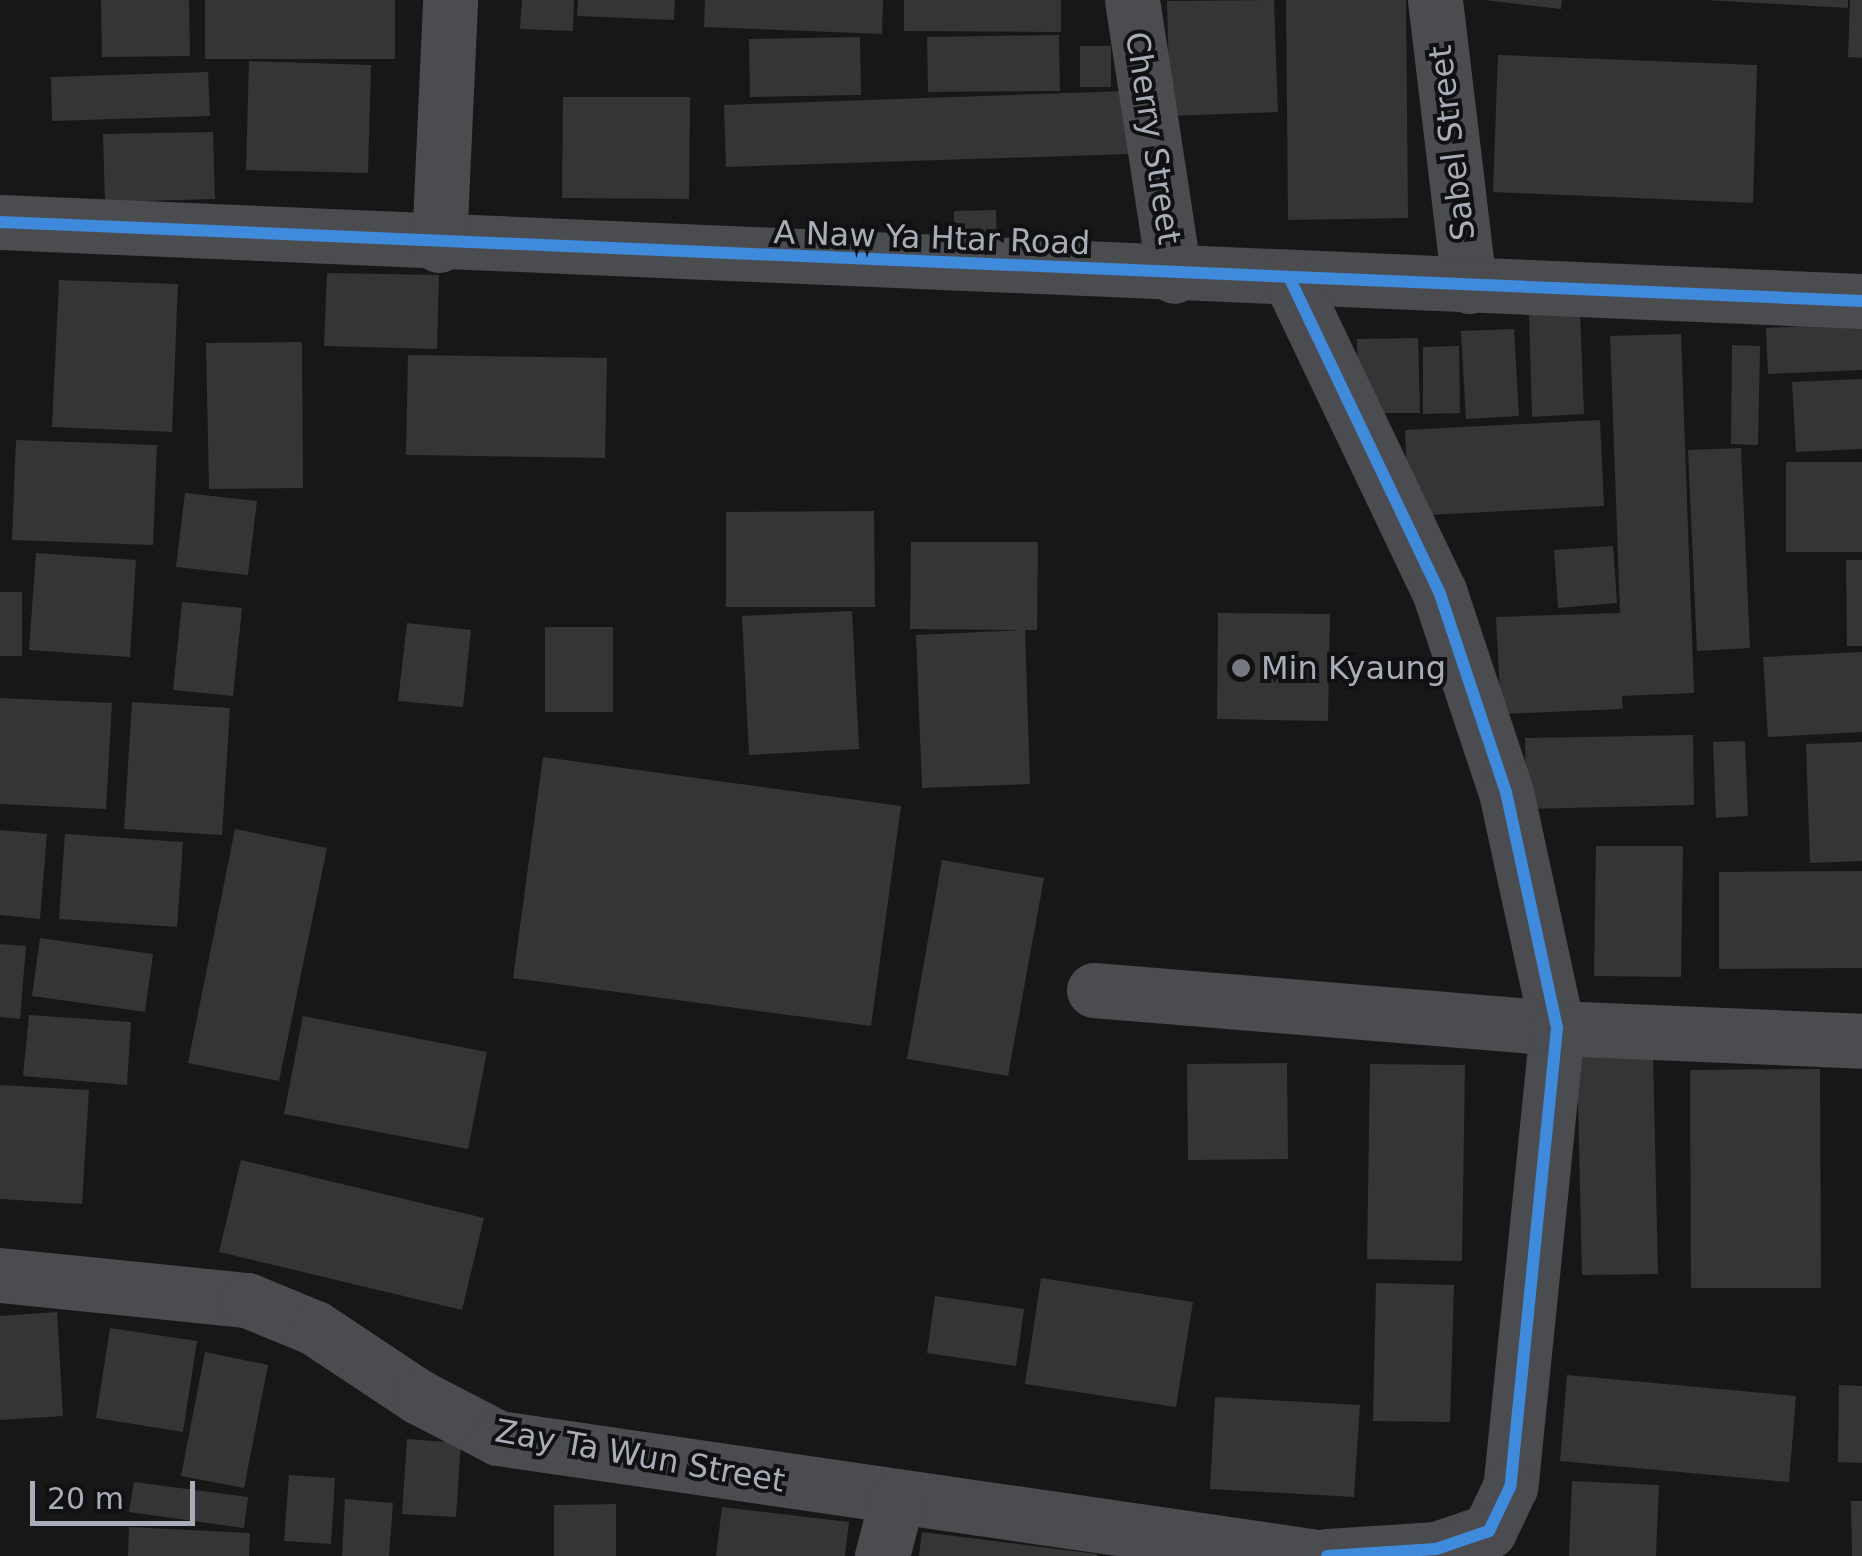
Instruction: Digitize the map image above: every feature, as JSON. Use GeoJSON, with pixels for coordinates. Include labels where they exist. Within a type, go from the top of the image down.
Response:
{"type":"FeatureCollection","features":[{"type":"Feature","properties":{"kind":"street"},"geometry":{"type":"LineString","coordinates":[[439,245],[450,0]]}},
{"type":"Feature","properties":{"kind":"street","name":"Cherry Street"},"geometry":{"type":"LineString","coordinates":[[1132,0],[1174,276]]}},
{"type":"Feature","properties":{"kind":"street","name":"Sabel Street"},"geometry":{"type":"LineString","coordinates":[[1434,0],[1468,286]]}},
{"type":"Feature","properties":{"kind":"street","name":"A Naw Ya Htar Road"},"geometry":{"type":"LineString","coordinates":[[0,222],[439,245],[1862,301]]}},
{"type":"Feature","properties":{"kind":"street"},"geometry":{"type":"LineString","coordinates":[[1288,277],[1439,591],[1506,792],[1557,1028],[1510,1487],[1489,1531],[1436,1548],[1327,1556]]}},
{"type":"Feature","properties":{"kind":"street"},"geometry":{"type":"LineString","coordinates":[[1094,990],[1557,1028],[1862,1041]]}},
{"type":"Feature","properties":{"kind":"street","name":"Zay Ta Wun Street"},"geometry":{"type":"LineString","coordinates":[[0,1275],[247,1300],[316,1328],[419,1397],[498,1438],[1311,1556]]}},
{"type":"Feature","properties":{"kind":"street"},"geometry":{"type":"LineString","coordinates":[[882,1556],[897,1498]]}},
{"type":"Feature","properties":{"kind":"building"},"geometry":{"type":"Polygon","coordinates":[[[101,0],[189,0],[190,56],[102,57],[101,0]]]}},
{"type":"Feature","properties":{"kind":"building"},"geometry":{"type":"Polygon","coordinates":[[[205,0],[395,0],[395,59],[205,59],[205,0]]]}},
{"type":"Feature","properties":{"kind":"building"},"geometry":{"type":"Polygon","coordinates":[[[522,0],[574,0],[573,31],[520,29],[522,0]]]}},
{"type":"Feature","properties":{"kind":"building"},"geometry":{"type":"Polygon","coordinates":[[[578,0],[675,0],[674,20],[577,16],[578,0]]]}},
{"type":"Feature","properties":{"kind":"building"},"geometry":{"type":"Polygon","coordinates":[[[705,0],[883,0],[882,34],[704,27],[705,0]]]}},
{"type":"Feature","properties":{"kind":"building"},"geometry":{"type":"Polygon","coordinates":[[[904,0],[1061,0],[1061,32],[904,31],[904,0]]]}},
{"type":"Feature","properties":{"kind":"building"},"geometry":{"type":"Polygon","coordinates":[[[1274,0],[1278,112],[1170,116],[1167,1],[1274,0]]]}},
{"type":"Feature","properties":{"kind":"building"},"geometry":{"type":"Polygon","coordinates":[[[1286,0],[1406,0],[1408,218],[1288,220],[1286,0]]]}},
{"type":"Feature","properties":{"kind":"building"},"geometry":{"type":"Polygon","coordinates":[[[1484,0],[1562,0],[1561,9],[1484,0]]]}},
{"type":"Feature","properties":{"kind":"building"},"geometry":{"type":"Polygon","coordinates":[[[1706,0],[1848,0],[1848,8],[1706,0]]]}},
{"type":"Feature","properties":{"kind":"building"},"geometry":{"type":"Polygon","coordinates":[[[1850,0],[1862,0],[1862,58],[1848,57],[1850,0]]]}},
{"type":"Feature","properties":{"kind":"building"},"geometry":{"type":"Polygon","coordinates":[[[1059,35],[1060,91],[928,92],[927,37],[1059,35]]]}},
{"type":"Feature","properties":{"kind":"building"},"geometry":{"type":"Polygon","coordinates":[[[860,37],[861,95],[750,97],[749,39],[860,37]]]}},
{"type":"Feature","properties":{"kind":"building"},"geometry":{"type":"Polygon","coordinates":[[[1080,46],[1111,46],[1111,87],[1080,87],[1080,46]]]}},
{"type":"Feature","properties":{"kind":"building"},"geometry":{"type":"Polygon","coordinates":[[[1498,55],[1757,65],[1753,203],[1493,192],[1498,55]]]}},
{"type":"Feature","properties":{"kind":"building"},"geometry":{"type":"Polygon","coordinates":[[[249,61],[371,65],[368,173],[246,170],[249,61]]]}},
{"type":"Feature","properties":{"kind":"building"},"geometry":{"type":"Polygon","coordinates":[[[208,72],[210,116],[52,121],[51,77],[208,72]]]}},
{"type":"Feature","properties":{"kind":"building"},"geometry":{"type":"Polygon","coordinates":[[[1127,91],[1129,154],[726,167],[724,105],[1127,91]]]}},
{"type":"Feature","properties":{"kind":"building"},"geometry":{"type":"Polygon","coordinates":[[[563,97],[690,97],[689,199],[562,198],[563,97]]]}},
{"type":"Feature","properties":{"kind":"building"},"geometry":{"type":"Polygon","coordinates":[[[213,132],[215,199],[105,202],[103,134],[213,132]]]}},
{"type":"Feature","properties":{"kind":"building"},"geometry":{"type":"Polygon","coordinates":[[[996,210],[997,242],[954,243],[954,211],[996,210]]]}},
{"type":"Feature","properties":{"kind":"building"},"geometry":{"type":"Polygon","coordinates":[[[327,273],[439,275],[437,349],[324,346],[327,273]]]}},
{"type":"Feature","properties":{"kind":"building"},"geometry":{"type":"Polygon","coordinates":[[[59,280],[178,284],[172,432],[52,427],[59,280]]]}},
{"type":"Feature","properties":{"kind":"building"},"geometry":{"type":"Polygon","coordinates":[[[1580,311],[1584,414],[1532,417],[1529,313],[1580,311]]]}},
{"type":"Feature","properties":{"kind":"building"},"geometry":{"type":"Polygon","coordinates":[[[1862,323],[1862,370],[1768,374],[1766,328],[1862,323]]]}},
{"type":"Feature","properties":{"kind":"building"},"geometry":{"type":"Polygon","coordinates":[[[1514,329],[1519,416],[1466,419],[1461,331],[1514,329]]]}},
{"type":"Feature","properties":{"kind":"building"},"geometry":{"type":"Polygon","coordinates":[[[1681,334],[1694,693],[1622,696],[1623,709],[1501,714],[1496,617],[1620,613],[1610,336],[1681,334]]]}},
{"type":"Feature","properties":{"kind":"building"},"geometry":{"type":"Polygon","coordinates":[[[1418,338],[1420,413],[1358,413],[1357,339],[1418,338]]]}},
{"type":"Feature","properties":{"kind":"building"},"geometry":{"type":"Polygon","coordinates":[[[302,342],[303,488],[209,489],[206,343],[302,342]]]}},
{"type":"Feature","properties":{"kind":"building"},"geometry":{"type":"Polygon","coordinates":[[[1732,345],[1760,346],[1758,445],[1731,444],[1732,345]]]}},
{"type":"Feature","properties":{"kind":"building"},"geometry":{"type":"Polygon","coordinates":[[[1459,346],[1460,413],[1423,414],[1423,347],[1459,346]]]}},
{"type":"Feature","properties":{"kind":"building"},"geometry":{"type":"Polygon","coordinates":[[[408,355],[607,358],[605,458],[406,455],[408,355]]]}},
{"type":"Feature","properties":{"kind":"building"},"geometry":{"type":"Polygon","coordinates":[[[1862,379],[1862,449],[1796,452],[1792,382],[1862,379]]]}},
{"type":"Feature","properties":{"kind":"building"},"geometry":{"type":"Polygon","coordinates":[[[1600,420],[1604,506],[1409,516],[1405,430],[1600,420]]]}},
{"type":"Feature","properties":{"kind":"building"},"geometry":{"type":"Polygon","coordinates":[[[16,440],[157,445],[153,545],[12,540],[16,440]]]}},
{"type":"Feature","properties":{"kind":"building"},"geometry":{"type":"Polygon","coordinates":[[[1741,448],[1750,648],[1697,651],[1688,450],[1741,448]]]}},
{"type":"Feature","properties":{"kind":"building"},"geometry":{"type":"Polygon","coordinates":[[[1786,462],[1862,462],[1862,552],[1786,552],[1786,462]]]}},
{"type":"Feature","properties":{"kind":"building"},"geometry":{"type":"Polygon","coordinates":[[[185,493],[257,501],[248,575],[176,567],[185,493]]]}},
{"type":"Feature","properties":{"kind":"building"},"geometry":{"type":"Polygon","coordinates":[[[874,511],[875,607],[726,607],[726,512],[874,511]]]}},
{"type":"Feature","properties":{"kind":"building"},"geometry":{"type":"Polygon","coordinates":[[[911,542],[1038,542],[1037,630],[1025,630],[1030,784],[922,788],[916,635],[1021,630],[910,629],[911,542]]]}},
{"type":"Feature","properties":{"kind":"building"},"geometry":{"type":"Polygon","coordinates":[[[1613,546],[1617,603],[1558,608],[1554,550],[1613,546]]]}},
{"type":"Feature","properties":{"kind":"building"},"geometry":{"type":"Polygon","coordinates":[[[36,553],[136,560],[130,657],[29,650],[36,553]]]}},
{"type":"Feature","properties":{"kind":"building"},"geometry":{"type":"Polygon","coordinates":[[[1846,560],[1862,560],[1862,646],[1847,646],[1846,560]]]}},
{"type":"Feature","properties":{"kind":"building"},"geometry":{"type":"Polygon","coordinates":[[[0,592],[22,592],[22,656],[0,656],[0,592]]]}},
{"type":"Feature","properties":{"kind":"building"},"geometry":{"type":"Polygon","coordinates":[[[182,602],[242,608],[233,696],[173,690],[182,602]]]}},
{"type":"Feature","properties":{"kind":"building"},"geometry":{"type":"Polygon","coordinates":[[[852,611],[859,749],[749,755],[742,616],[852,611]]]}},
{"type":"Feature","properties":{"kind":"building"},"geometry":{"type":"Polygon","coordinates":[[[1218,613],[1330,614],[1328,721],[1217,719],[1218,613]]]}},
{"type":"Feature","properties":{"kind":"building"},"geometry":{"type":"Polygon","coordinates":[[[407,623],[471,630],[463,707],[398,701],[407,623]]]}},
{"type":"Feature","properties":{"kind":"building"},"geometry":{"type":"Polygon","coordinates":[[[545,627],[613,627],[613,712],[545,712],[545,627]]]}},
{"type":"Feature","properties":{"kind":"building"},"geometry":{"type":"Polygon","coordinates":[[[1862,652],[1862,732],[1768,737],[1763,657],[1862,652]]]}},
{"type":"Feature","properties":{"kind":"building"},"geometry":{"type":"Polygon","coordinates":[[[0,698],[112,703],[106,809],[0,804],[0,698]]]}},
{"type":"Feature","properties":{"kind":"building"},"geometry":{"type":"Polygon","coordinates":[[[132,702],[230,708],[222,835],[124,829],[132,702]]]}},
{"type":"Feature","properties":{"kind":"building"},"geometry":{"type":"Polygon","coordinates":[[[1693,735],[1694,805],[1526,809],[1525,738],[1693,735]]]}},
{"type":"Feature","properties":{"kind":"building"},"geometry":{"type":"Polygon","coordinates":[[[1745,741],[1748,816],[1716,818],[1713,742],[1745,741]]]}},
{"type":"Feature","properties":{"kind":"building"},"geometry":{"type":"Polygon","coordinates":[[[1862,742],[1862,861],[1810,863],[1806,744],[1862,742]]]}},
{"type":"Feature","properties":{"kind":"building"},"geometry":{"type":"Polygon","coordinates":[[[543,757],[901,806],[871,1026],[513,978],[543,757]]]}},
{"type":"Feature","properties":{"kind":"building"},"geometry":{"type":"Polygon","coordinates":[[[235,829],[327,848],[279,1081],[188,1063],[235,829]]]}},
{"type":"Feature","properties":{"kind":"building"},"geometry":{"type":"Polygon","coordinates":[[[0,830],[47,834],[40,919],[0,915],[0,830]]]}},
{"type":"Feature","properties":{"kind":"building"},"geometry":{"type":"Polygon","coordinates":[[[65,834],[183,842],[177,927],[59,919],[65,834]]]}},
{"type":"Feature","properties":{"kind":"building"},"geometry":{"type":"Polygon","coordinates":[[[1596,846],[1683,846],[1681,977],[1594,976],[1596,846]]]}},
{"type":"Feature","properties":{"kind":"building"},"geometry":{"type":"Polygon","coordinates":[[[942,860],[1044,878],[1008,1076],[907,1059],[942,860]]]}},
{"type":"Feature","properties":{"kind":"building"},"geometry":{"type":"Polygon","coordinates":[[[1862,871],[1862,968],[1719,969],[1719,872],[1862,871]]]}},
{"type":"Feature","properties":{"kind":"building"},"geometry":{"type":"Polygon","coordinates":[[[40,938],[153,954],[145,1012],[32,996],[40,938]]]}},
{"type":"Feature","properties":{"kind":"building"},"geometry":{"type":"Polygon","coordinates":[[[0,944],[26,946],[20,1019],[0,1017],[0,944]]]}},
{"type":"Feature","properties":{"kind":"building"},"geometry":{"type":"Polygon","coordinates":[[[29,1015],[131,1022],[127,1085],[23,1076],[29,1015]]]}},
{"type":"Feature","properties":{"kind":"building"},"geometry":{"type":"Polygon","coordinates":[[[303,1016],[487,1052],[468,1149],[284,1114],[303,1016]]]}},
{"type":"Feature","properties":{"kind":"building"},"geometry":{"type":"Polygon","coordinates":[[[1653,1053],[1658,1274],[1582,1275],[1577,1056],[1653,1053]]]}},
{"type":"Feature","properties":{"kind":"building"},"geometry":{"type":"Polygon","coordinates":[[[1287,1063],[1288,1159],[1188,1160],[1187,1064],[1287,1063]]]}},
{"type":"Feature","properties":{"kind":"building"},"geometry":{"type":"Polygon","coordinates":[[[1370,1064],[1465,1065],[1462,1261],[1367,1259],[1370,1064]]]}},
{"type":"Feature","properties":{"kind":"building"},"geometry":{"type":"Polygon","coordinates":[[[1820,1069],[1821,1288],[1691,1288],[1690,1070],[1820,1069]]]}},
{"type":"Feature","properties":{"kind":"building"},"geometry":{"type":"Polygon","coordinates":[[[0,1085],[89,1090],[82,1204],[0,1199],[0,1085]]]}},
{"type":"Feature","properties":{"kind":"building"},"geometry":{"type":"Polygon","coordinates":[[[241,1160],[484,1218],[462,1310],[219,1252],[241,1160]]]}},
{"type":"Feature","properties":{"kind":"building"},"geometry":{"type":"Polygon","coordinates":[[[1041,1278],[1193,1302],[1176,1407],[1025,1384],[1041,1278]]]}},
{"type":"Feature","properties":{"kind":"building"},"geometry":{"type":"Polygon","coordinates":[[[1376,1283],[1454,1285],[1450,1422],[1373,1421],[1376,1283]]]}},
{"type":"Feature","properties":{"kind":"building"},"geometry":{"type":"Polygon","coordinates":[[[935,1296],[1024,1309],[1016,1366],[927,1353],[935,1296]]]}},
{"type":"Feature","properties":{"kind":"building"},"geometry":{"type":"Polygon","coordinates":[[[57,1312],[63,1416],[0,1420],[0,1316],[57,1312]]]}},
{"type":"Feature","properties":{"kind":"building"},"geometry":{"type":"Polygon","coordinates":[[[110,1328],[197,1341],[183,1432],[96,1418],[110,1328]]]}},
{"type":"Feature","properties":{"kind":"building"},"geometry":{"type":"Polygon","coordinates":[[[205,1352],[268,1365],[244,1488],[181,1476],[205,1352]]]}},
{"type":"Feature","properties":{"kind":"building"},"geometry":{"type":"Polygon","coordinates":[[[1567,1375],[1796,1396],[1789,1482],[1560,1461],[1567,1375]]]}},
{"type":"Feature","properties":{"kind":"building"},"geometry":{"type":"Polygon","coordinates":[[[1839,1385],[1862,1386],[1862,1463],[1838,1462],[1839,1385]]]}},
{"type":"Feature","properties":{"kind":"building"},"geometry":{"type":"Polygon","coordinates":[[[1215,1397],[1360,1405],[1354,1497],[1210,1489],[1215,1397]]]}},
{"type":"Feature","properties":{"kind":"building"},"geometry":{"type":"Polygon","coordinates":[[[407,1439],[461,1443],[456,1517],[402,1514],[407,1439]]]}},
{"type":"Feature","properties":{"kind":"building"},"geometry":{"type":"Polygon","coordinates":[[[289,1475],[335,1478],[331,1544],[284,1541],[289,1475]]]}},
{"type":"Feature","properties":{"kind":"building"},"geometry":{"type":"Polygon","coordinates":[[[1572,1481],[1659,1485],[1656,1556],[1569,1556],[1572,1481]]]}},
{"type":"Feature","properties":{"kind":"building"},"geometry":{"type":"Polygon","coordinates":[[[134,1482],[248,1497],[244,1528],[129,1512],[134,1482]]]}},
{"type":"Feature","properties":{"kind":"building"},"geometry":{"type":"Polygon","coordinates":[[[345,1499],[393,1503],[389,1556],[342,1556],[345,1499]]]}},
{"type":"Feature","properties":{"kind":"building"},"geometry":{"type":"Polygon","coordinates":[[[1851,1501],[1862,1501],[1862,1556],[1852,1556],[1851,1501]]]}},
{"type":"Feature","properties":{"kind":"building"},"geometry":{"type":"Polygon","coordinates":[[[616,1504],[616,1556],[554,1556],[554,1505],[616,1504]]]}},
{"type":"Feature","properties":{"kind":"building"},"geometry":{"type":"Polygon","coordinates":[[[722,1507],[849,1522],[845,1556],[716,1556],[722,1507]]]}},
{"type":"Feature","properties":{"kind":"building"},"geometry":{"type":"Polygon","coordinates":[[[129,1527],[250,1533],[249,1556],[128,1556],[129,1527]]]}},
{"type":"Feature","properties":{"kind":"building"},"geometry":{"type":"Polygon","coordinates":[[[922,1532],[1097,1554],[1097,1556],[919,1556],[922,1532]]]}},
{"type":"Feature","properties":{"kind":"cycle path"},"geometry":{"type":"LineString","coordinates":[[0,222],[1862,301]]}},
{"type":"Feature","properties":{"kind":"cycle path"},"geometry":{"type":"LineString","coordinates":[[1289,277],[1439,591],[1506,792],[1557,1028],[1510,1487],[1489,1531],[1436,1549],[1327,1556]]}},
{"type":"Feature","properties":{"kind":"place","name":"Min Kyaung"},"geometry":{"type":"Point","coordinates":[1241,668]}}]}
